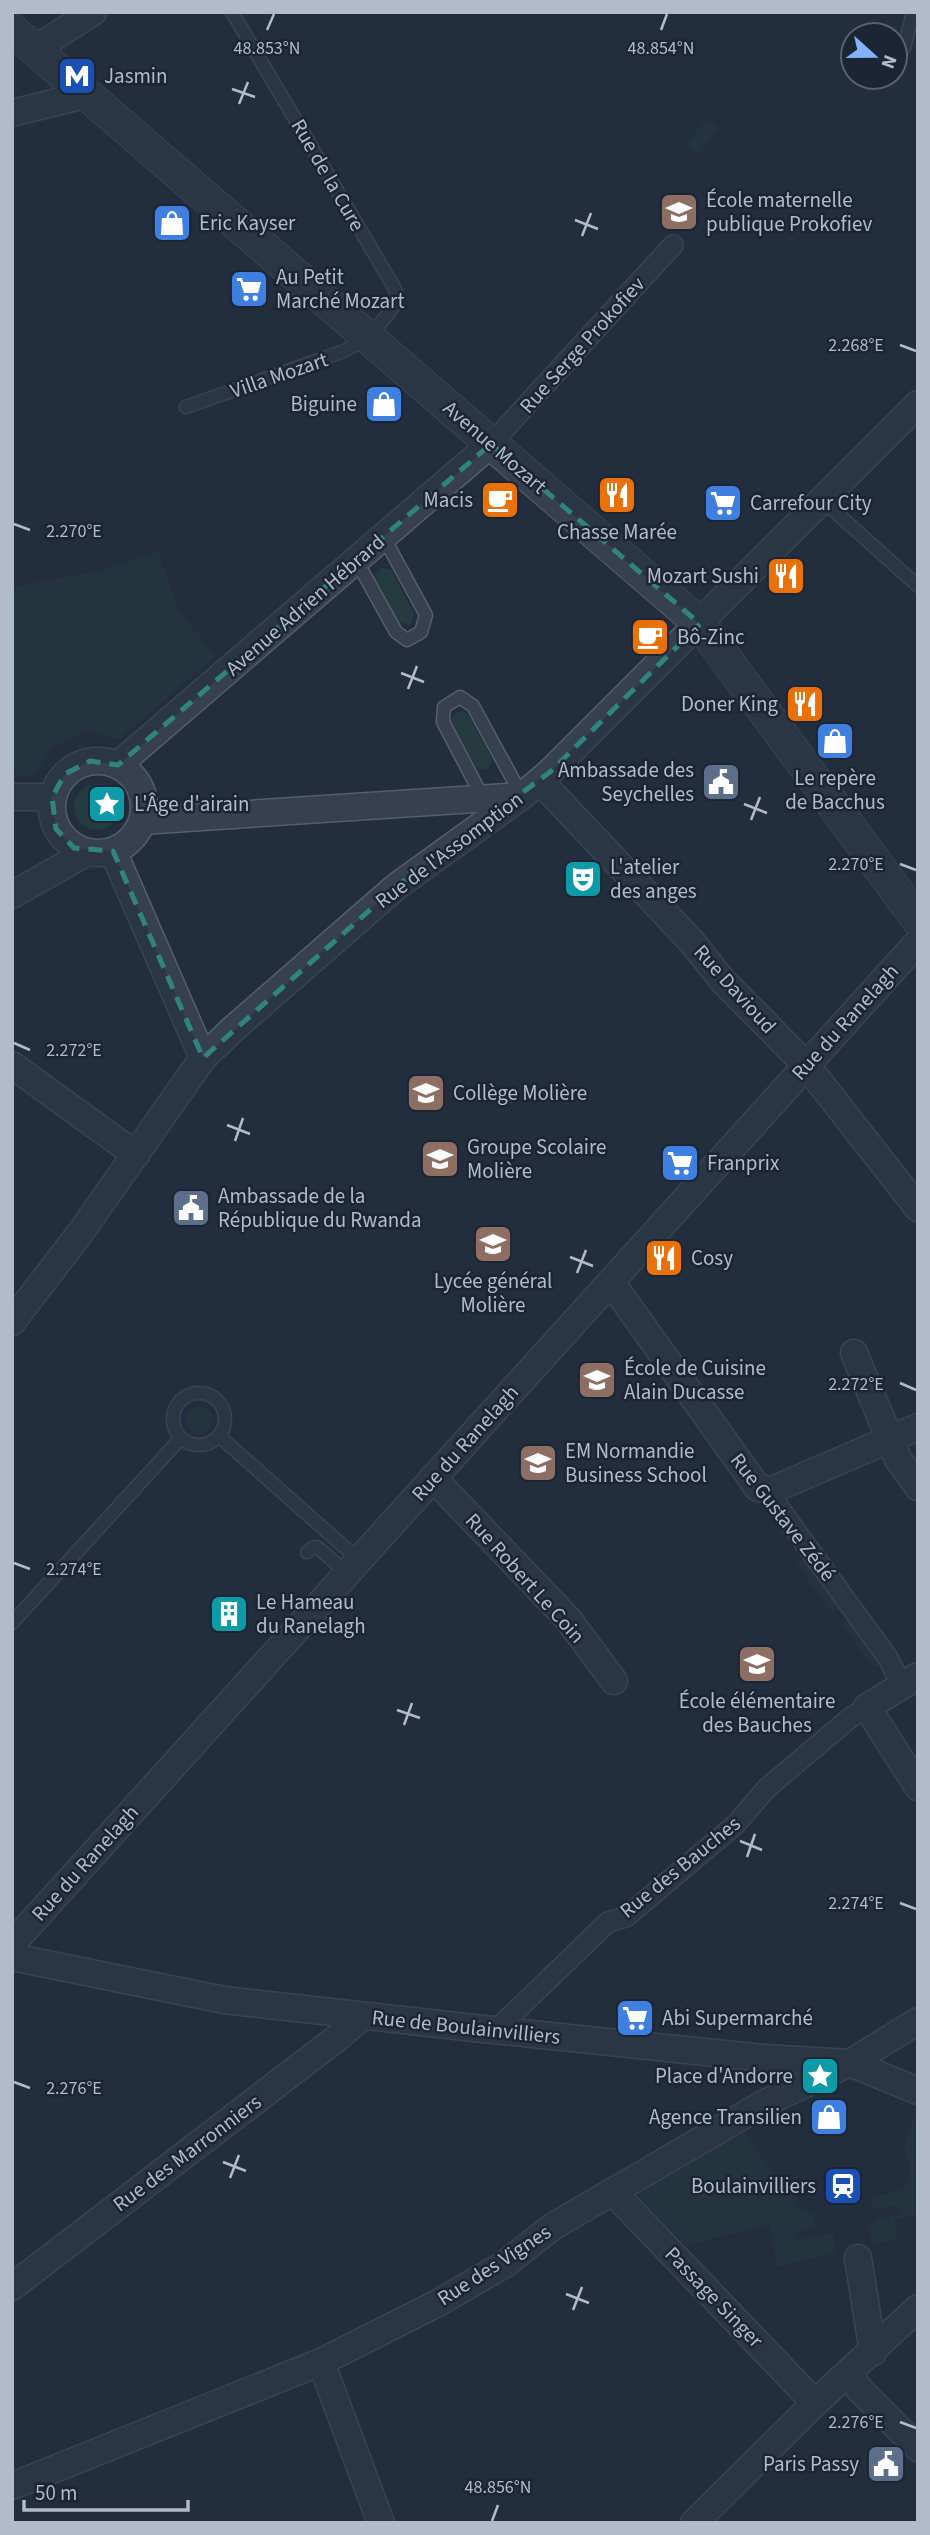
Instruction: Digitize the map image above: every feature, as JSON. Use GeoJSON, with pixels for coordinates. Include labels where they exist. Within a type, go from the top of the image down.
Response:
{"type":"FeatureCollection","features":[{"type":"Feature","properties":{"kind":"street"},"geometry":{"type":"LineString","coordinates":[[24,39],[89,13]]}},
{"type":"Feature","properties":{"kind":"street","name":"Avenue Mozart"},"geometry":{"type":"LineString","coordinates":[[24,39],[700,624],[918,920]]}},
{"type":"Feature","properties":{"kind":"street"},"geometry":{"type":"LineString","coordinates":[[12,113],[89,94]]}},
{"type":"Feature","properties":{"kind":"street","name":"Rue Serge Prokofiev"},"geometry":{"type":"LineString","coordinates":[[491,444],[673,245]]}},
{"type":"Feature","properties":{"kind":"street","name":"Rue de l'Assomption"},"geometry":{"type":"LineString","coordinates":[[12,1322],[136,1155],[203,1058],[397,886],[531,788],[700,624],[918,404]]}},
{"type":"Feature","properties":{"kind":"street","name":"Avenue Adrien Hébrard"},"geometry":{"type":"LineString","coordinates":[[118,765],[491,444]]}},
{"type":"Feature","properties":{"kind":"street"},"geometry":{"type":"LineString","coordinates":[[12,895],[86,853],[113,851],[131,839],[142,821],[143,795],[129,773],[118,765],[104,761],[90,761],[76,766],[65,774],[52,797],[56,829],[74,848],[86,853]]}},
{"type":"Feature","properties":{"kind":"street"},"geometry":{"type":"LineString","coordinates":[[142,821],[484,798],[531,788]]}},
{"type":"Feature","properties":{"kind":"street","name":"Rue Davioud"},"geometry":{"type":"LineString","coordinates":[[531,788],[692,943],[723,981],[806,1065],[918,1208]]}},
{"type":"Feature","properties":{"kind":"street"},"geometry":{"type":"LineString","coordinates":[[12,797],[52,797]]}},
{"type":"Feature","properties":{"kind":"street"},"geometry":{"type":"LineString","coordinates":[[113,851],[203,1058]]}},
{"type":"Feature","properties":{"kind":"street","name":"Rue du Ranelagh"},"geometry":{"type":"LineString","coordinates":[[12,1944],[918,942]]}},
{"type":"Feature","properties":{"kind":"street"},"geometry":{"type":"LineString","coordinates":[[12,1065],[136,1155]]}},
{"type":"Feature","properties":{"kind":"street","name":"Rue Gustave Zédé"},"geometry":{"type":"LineString","coordinates":[[611,1282],[758,1488],[767,1491],[888,1658],[910,1681]]}},
{"type":"Feature","properties":{"kind":"street"},"geometry":{"type":"LineString","coordinates":[[854,1353],[898,1459],[918,1487]]}},
{"type":"Feature","properties":{"kind":"street"},"geometry":{"type":"LineString","coordinates":[[767,1491],[918,1427]]}},
{"type":"Feature","properties":{"kind":"street","name":"Rue Robert Le Coin"},"geometry":{"type":"LineString","coordinates":[[433,1478],[568,1619],[614,1681]]}},
{"type":"Feature","properties":{"kind":"street"},"geometry":{"type":"LineString","coordinates":[[910,1681],[867,1707],[918,1787]]}},
{"type":"Feature","properties":{"kind":"street","name":"Rue des Bauches"},"geometry":{"type":"LineString","coordinates":[[496,2030],[608,1922],[626,1917],[736,1824],[767,1788],[850,1718],[867,1707]]}},
{"type":"Feature","properties":{"kind":"street","name":"Rue de Boulainvilliers"},"geometry":{"type":"LineString","coordinates":[[12,1957],[224,2000],[361,2017],[763,2057],[850,2063],[918,2091]]}},
{"type":"Feature","properties":{"kind":"street","name":"Rue des Marronniers"},"geometry":{"type":"LineString","coordinates":[[12,2287],[361,2017]]}},
{"type":"Feature","properties":{"kind":"street","name":"Rue des Vignes"},"geometry":{"type":"LineString","coordinates":[[12,2486],[321,2362],[436,2304],[505,2264],[552,2227],[763,2104],[850,2063],[918,2021]]}},
{"type":"Feature","properties":{"kind":"street","name":"Passage Singer"},"geometry":{"type":"LineString","coordinates":[[613,2192],[816,2403]]}},
{"type":"Feature","properties":{"kind":"street"},"geometry":{"type":"LineString","coordinates":[[858,2258],[873,2352]]}},
{"type":"Feature","properties":{"kind":"street"},"geometry":{"type":"LineString","coordinates":[[694,2523],[918,2308]]}},
{"type":"Feature","properties":{"kind":"street"},"geometry":{"type":"LineString","coordinates":[[321,2362],[381,2523]]}},
{"type":"Feature","properties":{"kind":"street"},"geometry":{"type":"LineString","coordinates":[[849,2374],[860,2390],[918,2448]]}},
{"type":"Feature","properties":{"kind":"lane","name":"Rue de la Cure"},"geometry":{"type":"LineString","coordinates":[[232,12],[395,289],[395,304],[369,337]]}},
{"type":"Feature","properties":{"kind":"lane","name":"Villa Mozart"},"geometry":{"type":"LineString","coordinates":[[186,407],[329,358],[369,337]]}},
{"type":"Feature","properties":{"kind":"lane"},"geometry":{"type":"LineString","coordinates":[[822,500],[918,586]]}},
{"type":"Feature","properties":{"kind":"lane"},"geometry":{"type":"LineString","coordinates":[[356,560],[396,632],[407,640],[421,632],[426,615],[383,536]]}},
{"type":"Feature","properties":{"kind":"lane"},"geometry":{"type":"LineString","coordinates":[[484,798],[443,722],[444,707],[460,697],[473,706],[531,788]]}},
{"type":"Feature","properties":{"kind":"lane"},"geometry":{"type":"LineString","coordinates":[[202,1393],[210,1395],[223,1407],[225,1424],[219,1436],[210,1444],[193,1445],[181,1438],[175,1429],[174,1411],[185,1397],[202,1393]]}},
{"type":"Feature","properties":{"kind":"lane"},"geometry":{"type":"LineString","coordinates":[[219,1436],[353,1567]]}},
{"type":"Feature","properties":{"kind":"lane"},"geometry":{"type":"LineString","coordinates":[[12,1623],[181,1438]]}},
{"type":"Feature","properties":{"kind":"lane"},"geometry":{"type":"LineString","coordinates":[[307,1552],[317,1547],[353,1567]]}},
{"type":"Feature","properties":{"kind":"highlighted area"},"geometry":{"type":"Polygon","coordinates":[[[491,444],[700,624],[550,772],[397,886],[203,1058],[113,851],[74,848],[56,829],[52,797],[65,774],[90,761],[118,765],[491,444]]]}},
{"type":"Feature","properties":{"kind":"green space"},"geometry":{"type":"Polygon","coordinates":[[[707,119],[719,129],[697,155],[686,144],[707,119]]]}},
{"type":"Feature","properties":{"kind":"green space"},"geometry":{"type":"Polygon","coordinates":[[[158,551],[179,611],[216,656],[119,739],[88,732],[52,748],[34,775],[12,775],[12,587],[98,571],[158,551]]]}},
{"type":"Feature","properties":{"kind":"green space"},"geometry":{"type":"Polygon","coordinates":[[[382,568],[391,570],[414,613],[412,623],[408,625],[397,621],[374,579],[375,574],[382,568]]]}},
{"type":"Feature","properties":{"kind":"green space"},"geometry":{"type":"Polygon","coordinates":[[[463,711],[469,716],[492,758],[487,769],[475,766],[450,721],[457,712],[463,711]]]}},
{"type":"Feature","properties":{"kind":"green space"},"geometry":{"type":"Polygon","coordinates":[[[97,784],[106,785],[113,791],[119,798],[119,816],[113,823],[106,829],[97,830],[88,829],[81,823],[75,816],[74,807],[75,798],[81,791],[88,785],[97,784]]]}},
{"type":"Feature","properties":{"kind":"green space"},"geometry":{"type":"Polygon","coordinates":[[[199,1406],[209,1410],[213,1420],[209,1430],[199,1434],[189,1430],[185,1420],[189,1410],[199,1406]]]}},
{"type":"Feature","properties":{"kind":"green space"},"geometry":{"type":"Polygon","coordinates":[[[807,1556],[844,1606],[833,1614],[796,1564],[807,1556]]]}},
{"type":"Feature","properties":{"kind":"green space"},"geometry":{"type":"Polygon","coordinates":[[[851,1617],[884,1662],[875,1669],[841,1624],[851,1617]]]}},
{"type":"Feature","properties":{"kind":"green space"},"geometry":{"type":"Polygon","coordinates":[[[915,2114],[918,2115],[918,2216],[894,2219],[897,2239],[872,2245],[868,2226],[875,2224],[874,2219],[901,2214],[899,2205],[872,2210],[873,2199],[902,2190],[907,2181],[910,2168],[905,2141],[915,2114]]]}},
{"type":"Feature","properties":{"kind":"green space"},"geometry":{"type":"Polygon","coordinates":[[[745,2131],[769,2170],[794,2186],[797,2205],[813,2215],[815,2227],[796,2231],[797,2240],[833,2233],[836,2253],[777,2267],[769,2224],[687,2246],[636,2195],[745,2131]]]}},
{"type":"Feature","properties":{"kind":"place","name":"Jasmin"},"geometry":{"type":"Point","coordinates":[77,76]}},
{"type":"Feature","properties":{"kind":"place","name":"École maternelle publique Prokofiev"},"geometry":{"type":"Point","coordinates":[679,212]}},
{"type":"Feature","properties":{"kind":"place","name":"Eric Kayser"},"geometry":{"type":"Point","coordinates":[172,223]}},
{"type":"Feature","properties":{"kind":"place","name":"Au Petit Marché Mozart"},"geometry":{"type":"Point","coordinates":[249,289]}},
{"type":"Feature","properties":{"kind":"place","name":"Biguine"},"geometry":{"type":"Point","coordinates":[384,404]}},
{"type":"Feature","properties":{"kind":"place","name":"Chasse Marée"},"geometry":{"type":"Point","coordinates":[617,495]}},
{"type":"Feature","properties":{"kind":"place","name":"Macis"},"geometry":{"type":"Point","coordinates":[500,500]}},
{"type":"Feature","properties":{"kind":"place","name":"Carrefour City"},"geometry":{"type":"Point","coordinates":[723,503]}},
{"type":"Feature","properties":{"kind":"place","name":"Mozart Sushi"},"geometry":{"type":"Point","coordinates":[786,576]}},
{"type":"Feature","properties":{"kind":"place","name":"Bô-Zinc"},"geometry":{"type":"Point","coordinates":[650,637]}},
{"type":"Feature","properties":{"kind":"place","name":"Doner King"},"geometry":{"type":"Point","coordinates":[805,704]}},
{"type":"Feature","properties":{"kind":"place","name":"Le repère de Bacchus"},"geometry":{"type":"Point","coordinates":[835,741]}},
{"type":"Feature","properties":{"kind":"place","name":"Ambassade des Seychelles"},"geometry":{"type":"Point","coordinates":[721,782]}},
{"type":"Feature","properties":{"kind":"place","name":"L'Âge d'airain"},"geometry":{"type":"Point","coordinates":[107,804]}},
{"type":"Feature","properties":{"kind":"place","name":"L'atelier des anges"},"geometry":{"type":"Point","coordinates":[583,879]}},
{"type":"Feature","properties":{"kind":"place","name":"Collège Molière"},"geometry":{"type":"Point","coordinates":[426,1093]}},
{"type":"Feature","properties":{"kind":"place","name":"Groupe Scolaire Molière"},"geometry":{"type":"Point","coordinates":[440,1159]}},
{"type":"Feature","properties":{"kind":"place","name":"Franprix"},"geometry":{"type":"Point","coordinates":[680,1163]}},
{"type":"Feature","properties":{"kind":"place","name":"Ambassade de la République du Rwanda"},"geometry":{"type":"Point","coordinates":[191,1208]}},
{"type":"Feature","properties":{"kind":"place","name":"Lycée général Molière"},"geometry":{"type":"Point","coordinates":[493,1244]}},
{"type":"Feature","properties":{"kind":"place","name":"Cosy"},"geometry":{"type":"Point","coordinates":[664,1258]}},
{"type":"Feature","properties":{"kind":"place","name":"École de Cuisine Alain Ducasse"},"geometry":{"type":"Point","coordinates":[597,1380]}},
{"type":"Feature","properties":{"kind":"place","name":"EM Normandie Business School"},"geometry":{"type":"Point","coordinates":[538,1463]}},
{"type":"Feature","properties":{"kind":"place","name":"Le Hameau du Ranelagh"},"geometry":{"type":"Point","coordinates":[229,1614]}},
{"type":"Feature","properties":{"kind":"place","name":"École élémentaire des Bauches"},"geometry":{"type":"Point","coordinates":[757,1664]}},
{"type":"Feature","properties":{"kind":"place","name":"Abi Supermarché"},"geometry":{"type":"Point","coordinates":[635,2018]}},
{"type":"Feature","properties":{"kind":"place","name":"Place d'Andorre"},"geometry":{"type":"Point","coordinates":[820,2076]}},
{"type":"Feature","properties":{"kind":"place","name":"Agence Transilien"},"geometry":{"type":"Point","coordinates":[829,2117]}},
{"type":"Feature","properties":{"kind":"place","name":"Boulainvilliers"},"geometry":{"type":"Point","coordinates":[843,2186]}},
{"type":"Feature","properties":{"kind":"place","name":"Paris Passy"},"geometry":{"type":"Point","coordinates":[886,2464]}}]}
